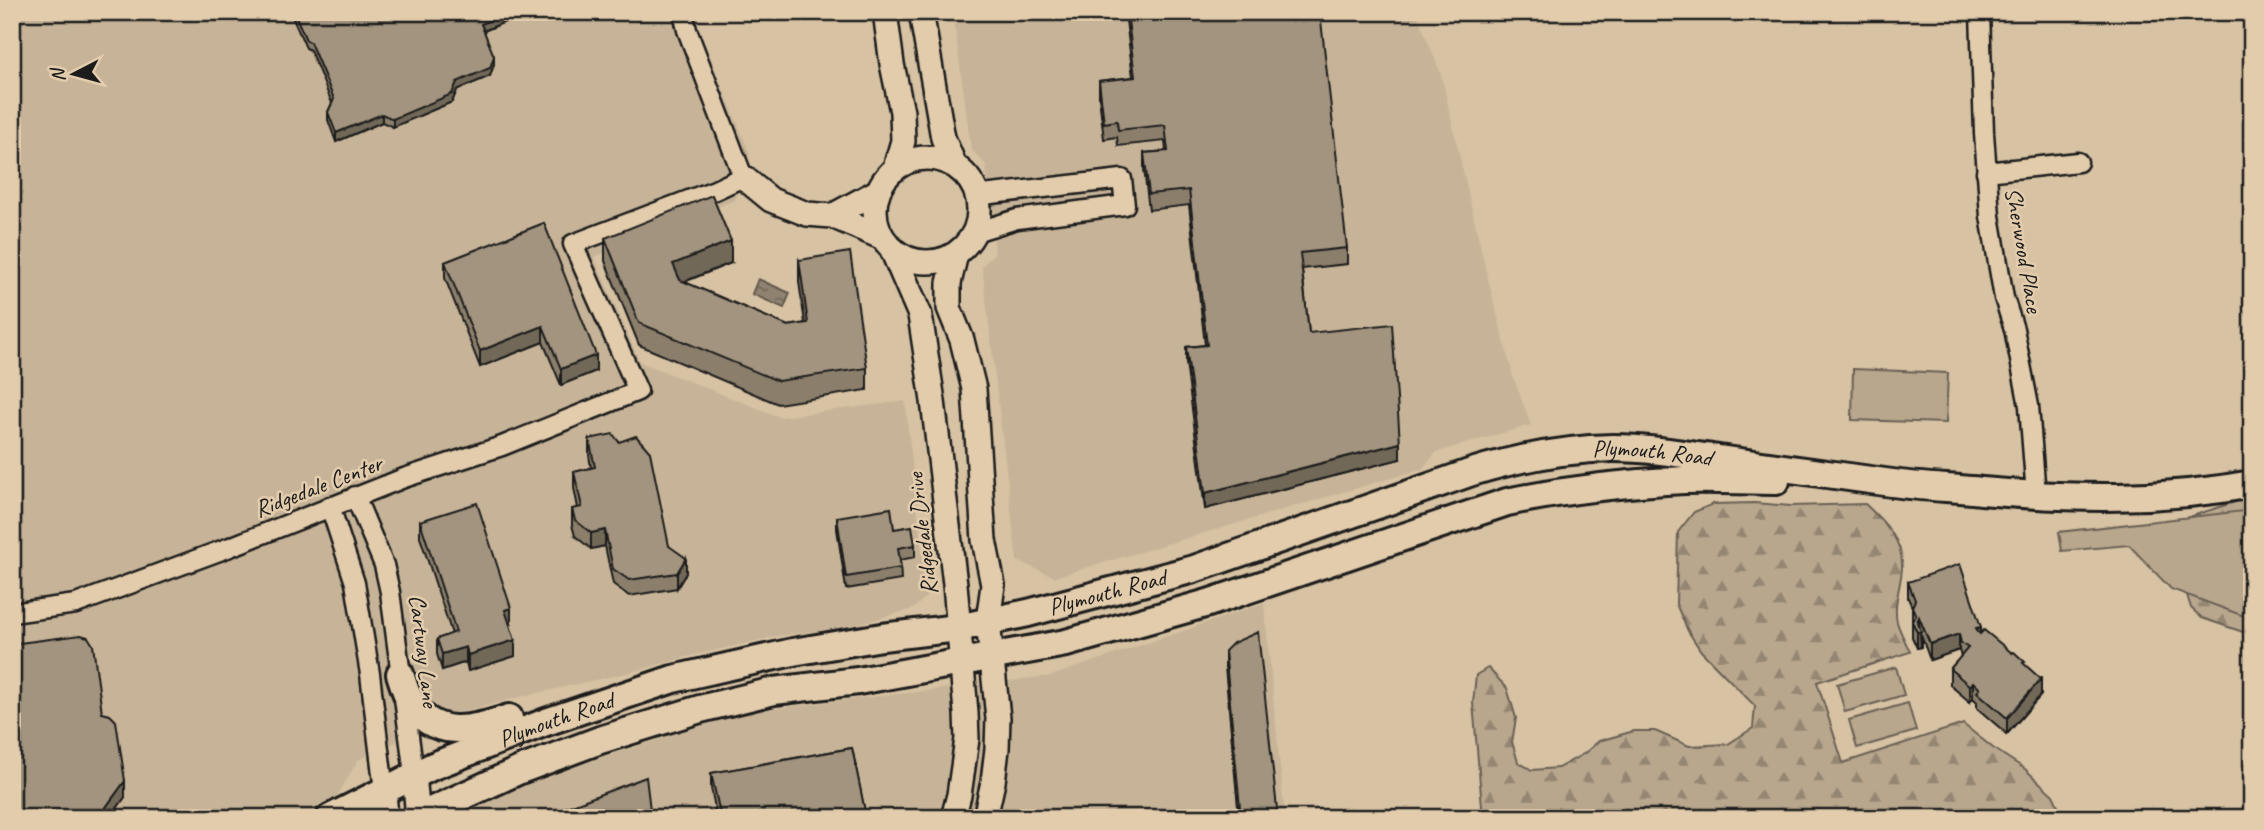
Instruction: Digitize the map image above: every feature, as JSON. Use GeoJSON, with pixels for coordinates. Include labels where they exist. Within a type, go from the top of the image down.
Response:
{"type":"FeatureCollection","features":[{"type":"Feature","properties":{"kind":"main road","name":"Plymouth Road"},"geometry":{"type":"LineString","coordinates":[[330,818],[414,774],[495,741],[673,679],[793,652],[958,628],[1028,613],[1194,569],[1460,476],[1508,461],[1543,454],[1615,448],[1672,453],[1896,484],[2104,498],[2213,491],[2252,484]]}},
{"type":"Feature","properties":{"kind":"main road"},"geometry":{"type":"LineString","coordinates":[[1460,476],[1470,516]]}},
{"type":"Feature","properties":{"kind":"main road","name":"Plymouth Road"},"geometry":{"type":"LineString","coordinates":[[417,817],[520,769],[600,740],[706,707],[774,691],[858,681],[1066,643],[1208,603],[1507,502],[1542,495],[1686,480],[1896,484]]}},
{"type":"Feature","properties":{"kind":"main road"},"geometry":{"type":"LineString","coordinates":[[400,674],[410,700],[421,715],[435,726],[454,729],[477,729],[624,681],[673,679]]}},
{"type":"Feature","properties":{"kind":"street"},"geometry":{"type":"LineString","coordinates":[[683,12],[691,43],[743,177],[771,200],[807,214],[832,216],[887,244],[909,260],[928,263],[956,254],[975,232],[979,219],[980,205],[967,176],[954,164],[924,157],[909,160],[895,168]]}},
{"type":"Feature","properties":{"kind":"street"},"geometry":{"type":"LineString","coordinates":[[832,216],[878,191],[895,168],[904,141],[902,112],[885,12]]}},
{"type":"Feature","properties":{"kind":"street"},"geometry":{"type":"LineString","coordinates":[[921,12],[943,138],[954,164]]}},
{"type":"Feature","properties":{"kind":"street","name":"Sherwood Place"},"geometry":{"type":"LineString","coordinates":[[1972,12],[1980,21],[1990,216],[2004,298],[2014,329],[2029,406],[2036,495]]}},
{"type":"Feature","properties":{"kind":"street"},"geometry":{"type":"LineString","coordinates":[[1986,172],[2078,162]]}},
{"type":"Feature","properties":{"kind":"street","name":"Ridgedale Center"},"geometry":{"type":"LineString","coordinates":[[12,613],[76,604],[230,547],[355,496],[502,446],[638,391],[573,244],[743,177]]}},
{"type":"Feature","properties":{"kind":"street"},"geometry":{"type":"LineString","coordinates":[[975,232],[1017,219],[1125,205],[1122,179],[983,195],[976,191]]}},
{"type":"Feature","properties":{"kind":"street"},"geometry":{"type":"LineString","coordinates":[[878,191],[874,211],[878,230],[887,244]]}},
{"type":"Feature","properties":{"kind":"street","name":"Ridgedale Drive"},"geometry":{"type":"LineString","coordinates":[[887,244],[920,315],[939,449],[962,662],[967,739],[953,818]]}},
{"type":"Feature","properties":{"kind":"street"},"geometry":{"type":"LineString","coordinates":[[956,254],[949,283],[949,308],[962,340],[974,389],[985,540],[993,585],[988,621],[998,718],[997,748],[985,818]]}},
{"type":"Feature","properties":{"kind":"street","name":"Cartway Lane"},"geometry":{"type":"LineString","coordinates":[[355,496],[384,565],[390,592],[414,774],[417,817]]}},
{"type":"Feature","properties":{"kind":"street"},"geometry":{"type":"LineString","coordinates":[[330,506],[355,583],[370,674],[386,818]]}},
{"type":"Feature","properties":{"kind":"shaded area"},"geometry":{"type":"Polygon","coordinates":[[[12,12],[696,12],[696,22],[750,154],[735,200],[594,257],[640,362],[780,417],[905,401],[927,596],[913,609],[844,628],[778,636],[462,712],[358,760],[335,800],[303,818],[12,818],[12,12]]]}},
{"type":"Feature","properties":{"kind":"shaded area"},"geometry":{"type":"Polygon","coordinates":[[[953,12],[1416,12],[1441,74],[1486,271],[1513,376],[1531,425],[1437,452],[1422,469],[1055,577],[1017,561],[982,266],[995,253],[986,165],[971,149],[953,12]]]}},
{"type":"Feature","properties":{"kind":"shaded area"},"geometry":{"type":"Polygon","coordinates":[[[1264,603],[1285,818],[448,818],[550,774],[744,712],[1051,676],[1264,603]]]}},
{"type":"Feature","properties":{"kind":"green space"},"geometry":{"type":"Polygon","coordinates":[[[1853,369],[1948,373],[1946,423],[1852,420],[1853,369]]]}},
{"type":"Feature","properties":{"kind":"green space"},"geometry":{"type":"Polygon","coordinates":[[[2244,499],[2252,503],[2252,635],[2202,618],[2191,608],[2179,569],[2189,517],[2244,499]]]}},
{"type":"Feature","properties":{"kind":"green space"},"geometry":{"type":"Polygon","coordinates":[[[1713,504],[1791,506],[1865,504],[1891,532],[1900,549],[1902,568],[1896,615],[1910,652],[1817,682],[1843,763],[1963,724],[2025,769],[2053,795],[2064,818],[1483,818],[1473,703],[1476,675],[1488,668],[1507,688],[1516,718],[1512,742],[1518,762],[1532,770],[1558,768],[1585,753],[1599,741],[1634,731],[1655,731],[1689,746],[1728,744],[1753,728],[1755,706],[1701,651],[1676,604],[1678,532],[1694,512],[1713,504]]]}},
{"type":"Feature","properties":{"kind":"green space"},"geometry":{"type":"Polygon","coordinates":[[[2252,510],[2252,619],[2171,589],[2129,545],[2062,551],[2059,532],[2252,510]]]}},
{"type":"Feature","properties":{"kind":"green space"},"geometry":{"type":"Polygon","coordinates":[[[1896,667],[1904,695],[1845,712],[1837,684],[1896,667]]]}},
{"type":"Feature","properties":{"kind":"green space"},"geometry":{"type":"Polygon","coordinates":[[[1908,703],[1916,731],[1857,748],[1849,720],[1908,703]]]}},
{"type":"Feature","properties":{"kind":"water"},"geometry":{"type":"Polygon","coordinates":[[[758,279],[790,293],[784,308],[752,294],[758,279]]]}},
{"type":"Feature","properties":{"kind":"building"},"geometry":{"type":"Polygon","coordinates":[[[294,12],[508,12],[481,24],[494,56],[490,68],[457,82],[452,94],[393,119],[382,114],[336,133],[328,112],[334,99],[294,12]]]}},
{"type":"Feature","properties":{"kind":"building"},"geometry":{"type":"Polygon","coordinates":[[[1127,12],[1320,12],[1347,248],[1300,253],[1309,333],[1392,324],[1400,443],[1205,493],[1186,347],[1207,345],[1189,190],[1149,194],[1144,153],[1168,151],[1165,125],[1118,130],[1117,121],[1104,123],[1099,81],[1135,77],[1127,12]]]}},
{"type":"Feature","properties":{"kind":"building"},"geometry":{"type":"Polygon","coordinates":[[[712,195],[731,241],[673,264],[680,280],[788,326],[808,323],[799,260],[850,252],[867,368],[778,381],[639,323],[605,238],[712,195]]]}},
{"type":"Feature","properties":{"kind":"building"},"geometry":{"type":"Polygon","coordinates":[[[544,223],[596,355],[561,369],[543,326],[480,351],[445,262],[544,223]]]}},
{"type":"Feature","properties":{"kind":"building"},"geometry":{"type":"Polygon","coordinates":[[[613,434],[619,442],[636,436],[650,452],[669,546],[686,558],[677,573],[629,580],[613,569],[605,530],[591,533],[575,520],[572,509],[582,507],[574,472],[595,467],[589,439],[613,434]]]}},
{"type":"Feature","properties":{"kind":"building"},"geometry":{"type":"Polygon","coordinates":[[[477,503],[511,608],[505,610],[515,640],[468,655],[466,647],[442,654],[437,639],[456,632],[420,521],[477,503]]]}},
{"type":"Feature","properties":{"kind":"building"},"geometry":{"type":"Polygon","coordinates":[[[891,508],[894,529],[912,526],[915,545],[898,548],[901,568],[846,577],[837,517],[891,508]]]}},
{"type":"Feature","properties":{"kind":"building"},"geometry":{"type":"Polygon","coordinates":[[[1960,564],[1981,627],[1976,628],[1978,632],[1980,634],[1984,630],[2014,652],[2041,679],[2007,718],[1977,692],[1980,689],[1973,682],[1970,686],[1950,669],[1968,648],[1961,643],[1959,634],[1930,644],[1919,617],[1917,622],[1921,631],[1917,632],[1912,621],[1916,615],[1912,607],[1915,600],[1908,582],[1960,564]]]}},
{"type":"Feature","properties":{"kind":"building"},"geometry":{"type":"Polygon","coordinates":[[[1258,632],[1278,818],[1241,818],[1225,651],[1233,643],[1258,632]]]}},
{"type":"Feature","properties":{"kind":"building"},"geometry":{"type":"Polygon","coordinates":[[[81,635],[88,637],[93,645],[102,713],[110,715],[116,721],[125,781],[98,818],[30,818],[20,811],[12,817],[12,644],[81,635]]]}},
{"type":"Feature","properties":{"kind":"building"},"geometry":{"type":"Polygon","coordinates":[[[852,748],[866,816],[721,818],[711,773],[852,748]]]}},
{"type":"Feature","properties":{"kind":"building"},"geometry":{"type":"Polygon","coordinates":[[[646,777],[651,818],[538,818],[646,777]]]}}]}
